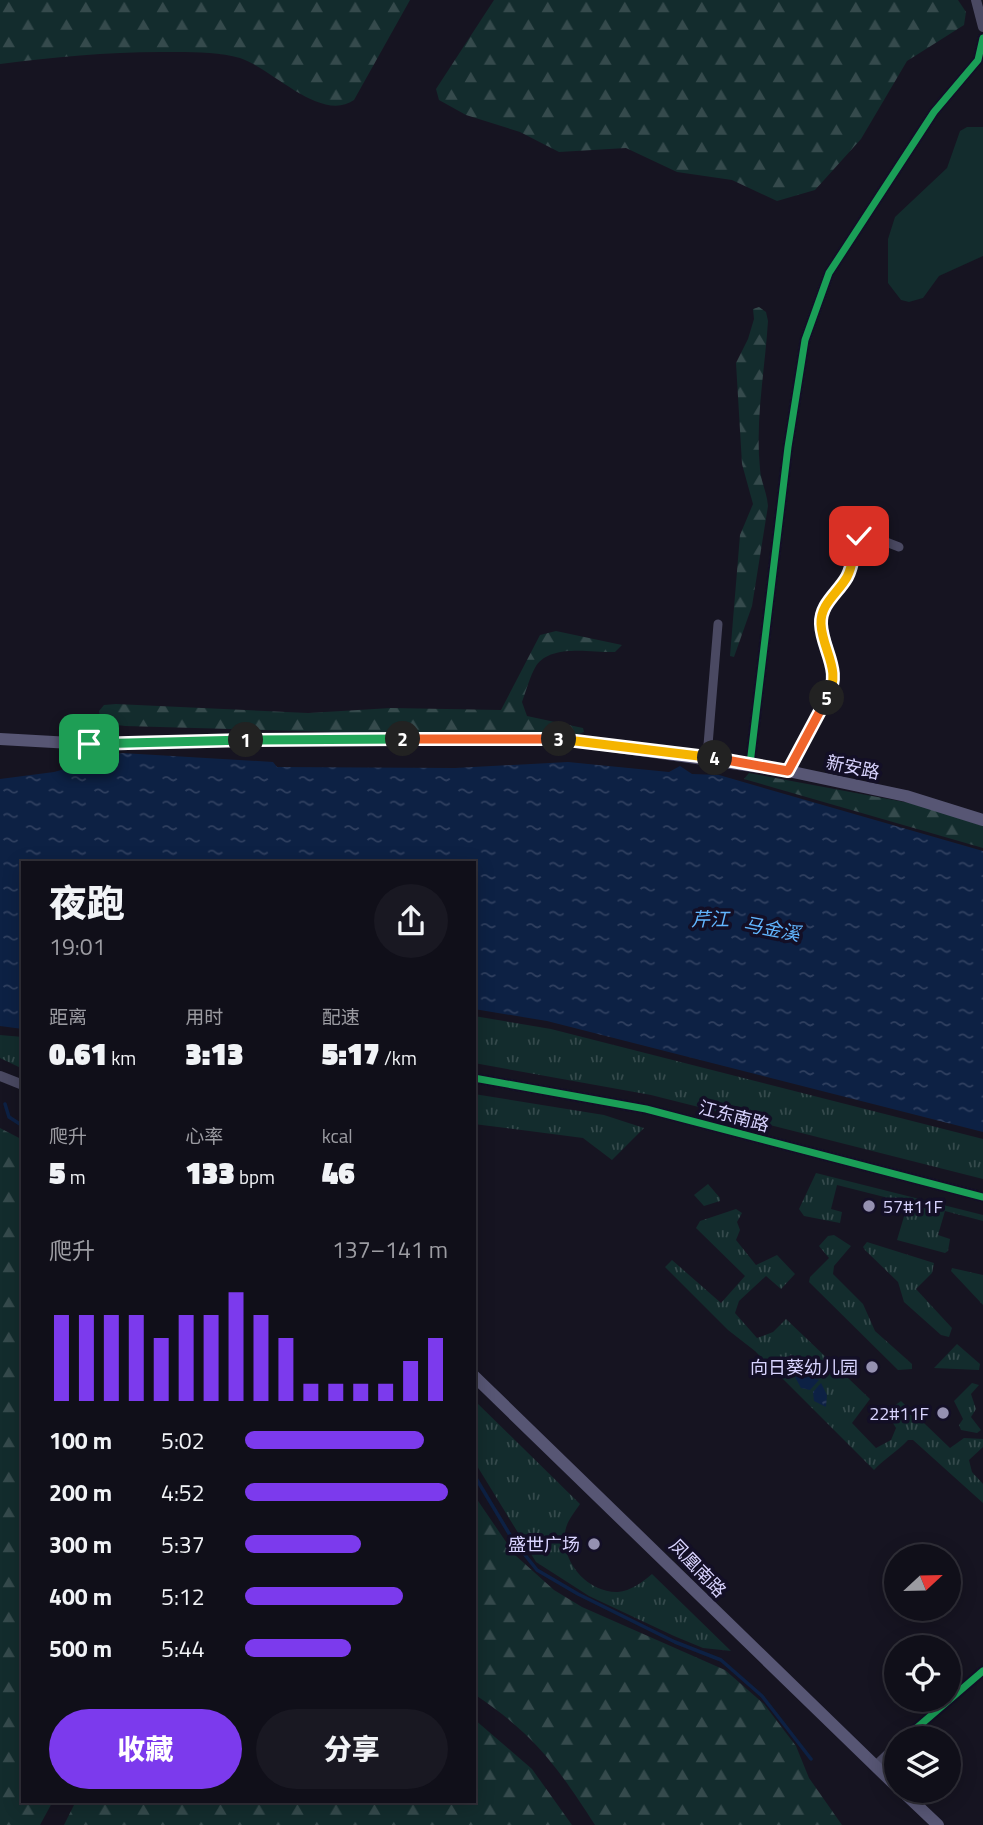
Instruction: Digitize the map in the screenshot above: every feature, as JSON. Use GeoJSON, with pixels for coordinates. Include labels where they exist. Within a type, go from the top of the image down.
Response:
{"type":"FeatureCollection","features":[{"type":"Feature","properties":{"kind":"main road","name":"新安路"},"geometry":{"type":"LineString","coordinates":[[0,739],[89,744],[351,738],[569,740],[707,757],[788,771],[906,796],[983,821]]}},
{"type":"Feature","properties":{"kind":"main road","name":"凤凰南路"},"geometry":{"type":"LineString","coordinates":[[476,1378],[662,1555],[884,1775]]}},
{"type":"Feature","properties":{"kind":"main road"},"geometry":{"type":"LineString","coordinates":[[915,1803],[939,1825]]}},
{"type":"Feature","properties":{"kind":"street"},"geometry":{"type":"LineString","coordinates":[[976,0],[983,27]]}},
{"type":"Feature","properties":{"kind":"street"},"geometry":{"type":"LineString","coordinates":[[750,764],[788,447],[805,340],[829,273],[934,112],[978,60],[983,38]]}},
{"type":"Feature","properties":{"kind":"street"},"geometry":{"type":"LineString","coordinates":[[788,771],[833,687],[832,660],[821,622],[825,605],[846,580],[853,564],[857,538],[863,533],[870,534],[900,547]]}},
{"type":"Feature","properties":{"kind":"street"},"geometry":{"type":"LineString","coordinates":[[707,757],[718,624]]}},
{"type":"Feature","properties":{"kind":"street"},"geometry":{"type":"LineString","coordinates":[[0,1076],[21,1084]]}},
{"type":"Feature","properties":{"kind":"street","name":"江东南路"},"geometry":{"type":"LineString","coordinates":[[476,1078],[646,1109],[983,1197]]}},
{"type":"Feature","properties":{"kind":"street"},"geometry":{"type":"LineString","coordinates":[[919,1726],[983,1671]]}},
{"type":"Feature","properties":{"kind":"street"},"geometry":{"type":"LineString","coordinates":[[875,1766],[884,1757]]}},
{"type":"Feature","properties":{"kind":"green space"},"geometry":{"type":"Polygon","coordinates":[[[0,0],[410,0],[354,100],[341,105],[327,105],[297,92],[253,64],[221,54],[120,53],[0,64],[0,0]]]}},
{"type":"Feature","properties":{"kind":"green space"},"geometry":{"type":"Polygon","coordinates":[[[494,0],[958,0],[966,12],[964,25],[907,61],[861,139],[815,190],[777,201],[732,180],[677,172],[626,148],[559,152],[520,132],[466,115],[439,100],[436,89],[494,0]]]}},
{"type":"Feature","properties":{"kind":"green space"},"geometry":{"type":"Polygon","coordinates":[[[967,127],[983,127],[983,256],[939,276],[923,298],[909,302],[901,300],[888,283],[888,239],[895,217],[947,168],[960,131],[967,127]]]}},
{"type":"Feature","properties":{"kind":"green space"},"geometry":{"type":"Polygon","coordinates":[[[759,307],[766,312],[768,321],[759,451],[768,506],[752,606],[734,657],[730,656],[740,535],[753,504],[742,464],[736,363],[748,339],[754,319],[753,309],[759,307]]]}},
{"type":"Feature","properties":{"kind":"green space"},"geometry":{"type":"Polygon","coordinates":[[[556,631],[622,645],[615,652],[573,651],[552,654],[543,659],[534,670],[522,702],[527,716],[583,728],[584,732],[579,734],[472,736],[125,726],[109,724],[100,717],[99,711],[104,705],[116,704],[308,713],[391,708],[501,710],[540,635],[556,631]]]}},
{"type":"Feature","properties":{"kind":"green space"},"geometry":{"type":"Polygon","coordinates":[[[749,773],[915,804],[983,826],[983,848],[744,779],[749,773]]]}},
{"type":"Feature","properties":{"kind":"green space"},"geometry":{"type":"Polygon","coordinates":[[[476,1016],[551,1029],[983,1139],[983,1179],[651,1095],[476,1063],[476,1016]]]}},
{"type":"Feature","properties":{"kind":"green space"},"geometry":{"type":"Polygon","coordinates":[[[0,1035],[21,1037],[21,1068],[0,1058],[0,1035]]]}},
{"type":"Feature","properties":{"kind":"green space"},"geometry":{"type":"Polygon","coordinates":[[[476,1094],[604,1115],[644,1128],[612,1160],[583,1138],[476,1124],[476,1094]]]}},
{"type":"Feature","properties":{"kind":"green space"},"geometry":{"type":"Polygon","coordinates":[[[0,1128],[21,1139],[21,1803],[52,1803],[40,1825],[0,1825],[0,1128]]]}},
{"type":"Feature","properties":{"kind":"green space"},"geometry":{"type":"Polygon","coordinates":[[[816,1173],[983,1215],[983,1221],[945,1211],[938,1235],[950,1239],[948,1251],[945,1253],[897,1240],[908,1203],[837,1185],[831,1209],[842,1212],[840,1223],[804,1216],[799,1209],[816,1173]]]}},
{"type":"Feature","properties":{"kind":"green space"},"geometry":{"type":"Polygon","coordinates":[[[708,1184],[720,1201],[704,1206],[694,1195],[708,1184]]]}},
{"type":"Feature","properties":{"kind":"green space"},"geometry":{"type":"Polygon","coordinates":[[[736,1209],[742,1213],[737,1222],[740,1230],[736,1240],[756,1265],[777,1255],[795,1274],[781,1289],[766,1276],[739,1301],[735,1313],[757,1338],[773,1332],[786,1319],[870,1399],[852,1423],[876,1448],[891,1440],[896,1428],[888,1415],[890,1409],[901,1401],[950,1448],[964,1438],[983,1439],[983,1447],[969,1460],[972,1472],[983,1484],[983,1503],[913,1440],[908,1440],[874,1470],[755,1351],[728,1330],[665,1267],[672,1260],[721,1303],[745,1276],[696,1228],[700,1221],[736,1209]]]}},
{"type":"Feature","properties":{"kind":"green space"},"geometry":{"type":"Polygon","coordinates":[[[834,1235],[851,1246],[834,1266],[833,1274],[863,1304],[875,1331],[912,1364],[912,1369],[898,1370],[809,1282],[810,1277],[829,1258],[819,1246],[828,1236],[834,1235]]]}},
{"type":"Feature","properties":{"kind":"green space"},"geometry":{"type":"Polygon","coordinates":[[[867,1242],[934,1263],[932,1273],[916,1289],[952,1328],[949,1337],[941,1335],[904,1302],[898,1282],[863,1247],[867,1242]]]}},
{"type":"Feature","properties":{"kind":"green space"},"geometry":{"type":"Polygon","coordinates":[[[952,1268],[983,1275],[983,1305],[951,1271],[952,1268]]]}},
{"type":"Feature","properties":{"kind":"green space"},"geometry":{"type":"Polygon","coordinates":[[[957,1344],[980,1364],[979,1370],[934,1368],[957,1344]]]}},
{"type":"Feature","properties":{"kind":"green space"},"geometry":{"type":"Polygon","coordinates":[[[972,1383],[979,1385],[971,1394],[976,1409],[971,1417],[981,1430],[977,1433],[961,1430],[959,1425],[963,1419],[954,1401],[972,1383]]]}},
{"type":"Feature","properties":{"kind":"green space"},"geometry":{"type":"Polygon","coordinates":[[[476,1402],[580,1504],[565,1533],[567,1555],[579,1574],[596,1587],[618,1592],[636,1586],[652,1574],[731,1651],[703,1648],[674,1636],[589,1596],[536,1562],[476,1464],[476,1402]]]}},
{"type":"Feature","properties":{"kind":"green space"},"geometry":{"type":"Polygon","coordinates":[[[476,1498],[515,1555],[554,1590],[582,1607],[725,1670],[764,1704],[796,1746],[809,1778],[842,1825],[595,1825],[543,1752],[476,1695],[476,1498]]]}},
{"type":"Feature","properties":{"kind":"green space"},"geometry":{"type":"Polygon","coordinates":[[[476,1721],[532,1769],[572,1825],[64,1825],[75,1803],[476,1803],[476,1721]]]}},
{"type":"Feature","properties":{"kind":"water","name":"芹江"},"geometry":{"type":"Polygon","coordinates":[[[122,753],[273,762],[277,767],[455,768],[568,762],[669,772],[680,766],[692,774],[719,775],[983,851],[983,1132],[547,1021],[476,1009],[476,861],[21,861],[21,1029],[0,1026],[0,779],[54,772],[122,753]]]}},
{"type":"Feature","properties":{"kind":"water"},"geometry":{"type":"Polygon","coordinates":[[[802,1375],[819,1380],[810,1390],[801,1388],[795,1377],[802,1375]]]}},
{"type":"Feature","properties":{"kind":"water"},"geometry":{"type":"Polygon","coordinates":[[[821,1383],[827,1395],[826,1407],[814,1401],[813,1392],[821,1383]]]}},
{"type":"Feature","properties":{"kind":"waterway"},"geometry":{"type":"LineString","coordinates":[[5,1104],[9,1117],[21,1125]]}},
{"type":"Feature","properties":{"kind":"waterway"},"geometry":{"type":"LineString","coordinates":[[476,1478],[513,1540],[537,1570],[578,1594],[675,1642],[721,1660],[762,1696],[811,1759]]}},
{"type":"Feature","properties":{"kind":"cycle path"},"geometry":{"type":"LineString","coordinates":[[750,764],[788,447],[805,340],[829,273],[934,112],[978,60],[983,38]]}},
{"type":"Feature","properties":{"kind":"cycle path"},"geometry":{"type":"LineString","coordinates":[[476,1078],[646,1109],[983,1197]]}},
{"type":"Feature","properties":{"kind":"cycle path"},"geometry":{"type":"LineString","coordinates":[[919,1726],[983,1671]]}},
{"type":"Feature","properties":{"kind":"place","name":"57#11F"},"geometry":{"type":"Point","coordinates":[869,1206]}},
{"type":"Feature","properties":{"kind":"place","name":"向日葵幼儿园"},"geometry":{"type":"Point","coordinates":[872,1367]}},
{"type":"Feature","properties":{"kind":"place","name":"22#11F"},"geometry":{"type":"Point","coordinates":[943,1413]}},
{"type":"Feature","properties":{"kind":"place","name":"盛世广场"},"geometry":{"type":"Point","coordinates":[594,1544]}},
{"type":"Feature","properties":{"kind":"route"},"geometry":{"type":"LineString","coordinates":[[89,744],[351,738],[569,740],[707,757],[788,771],[833,687],[832,660],[821,622],[825,605],[846,580],[853,564],[859,536]]}},
{"type":"Feature","properties":{"kind":"water label","name":"马金溪"},"geometry":{"type":"Point","coordinates":[772,928]}}]}
